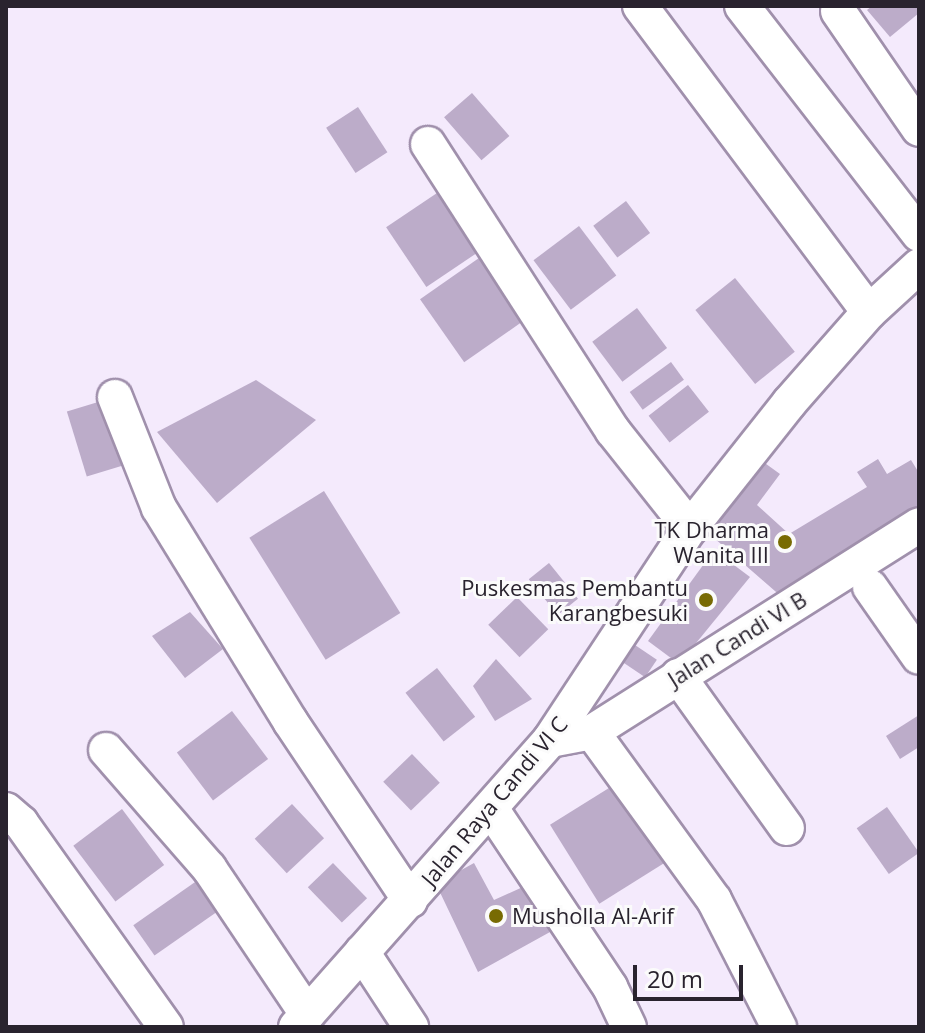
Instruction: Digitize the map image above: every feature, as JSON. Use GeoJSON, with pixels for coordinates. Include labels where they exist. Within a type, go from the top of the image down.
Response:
{"type":"FeatureCollection","features":[{"type":"Feature","properties":{"kind":"street"},"geometry":{"type":"LineString","coordinates":[[640,6],[869,312]]}},
{"type":"Feature","properties":{"kind":"street"},"geometry":{"type":"LineString","coordinates":[[742,6],[919,234]]}},
{"type":"Feature","properties":{"kind":"street"},"geometry":{"type":"LineString","coordinates":[[838,11],[919,129]]}},
{"type":"Feature","properties":{"kind":"street"},"geometry":{"type":"LineString","coordinates":[[428,144],[613,431],[690,528]]}},
{"type":"Feature","properties":{"kind":"street","name":"Jalan Raya Candi VI C"},"geometry":{"type":"LineString","coordinates":[[302,1020],[492,810],[550,740],[690,528],[869,312],[919,266]]}},
{"type":"Feature","properties":{"kind":"street"},"geometry":{"type":"LineString","coordinates":[[115,397],[159,508],[290,721],[410,900]]}},
{"type":"Feature","properties":{"kind":"street","name":"Jalan Candi VI B"},"geometry":{"type":"LineString","coordinates":[[550,740],[592,732],[919,525]]}},
{"type":"Feature","properties":{"kind":"street"},"geometry":{"type":"LineString","coordinates":[[870,587],[919,657]]}},
{"type":"Feature","properties":{"kind":"street"},"geometry":{"type":"LineString","coordinates":[[678,676],[787,828]]}},
{"type":"Feature","properties":{"kind":"street"},"geometry":{"type":"LineString","coordinates":[[592,732],[714,900],[779,1027]]}},
{"type":"Feature","properties":{"kind":"street"},"geometry":{"type":"LineString","coordinates":[[106,750],[209,868],[302,1020]]}},
{"type":"Feature","properties":{"kind":"street"},"geometry":{"type":"LineString","coordinates":[[6,810],[21,823],[166,1027]]}},
{"type":"Feature","properties":{"kind":"street"},"geometry":{"type":"LineString","coordinates":[[492,810],[610,987],[629,1027]]}},
{"type":"Feature","properties":{"kind":"street"},"geometry":{"type":"LineString","coordinates":[[362,952],[411,1027]]}},
{"type":"Feature","properties":{"kind":"building"},"geometry":{"type":"Polygon","coordinates":[[[872,6],[919,6],[919,13],[890,37],[867,10],[872,6]]]}},
{"type":"Feature","properties":{"kind":"building"},"geometry":{"type":"Polygon","coordinates":[[[472,93],[509,136],[481,160],[444,117],[472,93]]]}},
{"type":"Feature","properties":{"kind":"building"},"geometry":{"type":"Polygon","coordinates":[[[358,107],[387,152],[356,173],[326,128],[358,107]]]}},
{"type":"Feature","properties":{"kind":"building"},"geometry":{"type":"Polygon","coordinates":[[[440,191],[480,251],[426,287],[386,227],[440,191]]]}},
{"type":"Feature","properties":{"kind":"building"},"geometry":{"type":"Polygon","coordinates":[[[626,201],[650,233],[617,258],[593,226],[626,201]]]}},
{"type":"Feature","properties":{"kind":"building"},"geometry":{"type":"Polygon","coordinates":[[[579,226],[616,276],[571,310],[533,260],[579,226]]]}},
{"type":"Feature","properties":{"kind":"building"},"geometry":{"type":"Polygon","coordinates":[[[479,258],[523,321],[464,362],[420,299],[479,258]]]}},
{"type":"Feature","properties":{"kind":"building"},"geometry":{"type":"Polygon","coordinates":[[[735,278],[795,352],[755,384],[695,310],[735,278]]]}},
{"type":"Feature","properties":{"kind":"building"},"geometry":{"type":"Polygon","coordinates":[[[637,308],[667,348],[622,382],[592,342],[637,308]]]}},
{"type":"Feature","properties":{"kind":"building"},"geometry":{"type":"Polygon","coordinates":[[[671,362],[684,380],[643,410],[630,392],[671,362]]]}},
{"type":"Feature","properties":{"kind":"building"},"geometry":{"type":"Polygon","coordinates":[[[256,380],[316,420],[217,503],[157,432],[256,380]]]}},
{"type":"Feature","properties":{"kind":"building"},"geometry":{"type":"Polygon","coordinates":[[[688,385],[709,412],[670,443],[649,416],[688,385]]]}},
{"type":"Feature","properties":{"kind":"building"},"geometry":{"type":"Polygon","coordinates":[[[108,399],[128,464],[87,477],[67,412],[108,399]]]}},
{"type":"Feature","properties":{"kind":"building"},"geometry":{"type":"Polygon","coordinates":[[[878,459],[887,474],[911,460],[919,473],[919,512],[783,598],[706,531],[762,461],[780,474],[757,505],[789,534],[867,487],[857,472],[878,459]]]}},
{"type":"Feature","properties":{"kind":"building"},"geometry":{"type":"Polygon","coordinates":[[[324,491],[400,613],[326,660],[249,538],[324,491]]]}},
{"type":"Feature","properties":{"kind":"building","name":"Puskesmas Pembantu Karangbesuki"},"geometry":{"type":"Polygon","coordinates":[[[714,550],[750,577],[679,664],[648,641],[714,550]]]}},
{"type":"Feature","properties":{"kind":"building"},"geometry":{"type":"Polygon","coordinates":[[[549,563],[578,599],[558,615],[529,579],[549,563]]]}},
{"type":"Feature","properties":{"kind":"building"},"geometry":{"type":"Polygon","coordinates":[[[517,597],[548,629],[519,657],[488,625],[517,597]]]}},
{"type":"Feature","properties":{"kind":"building"},"geometry":{"type":"Polygon","coordinates":[[[190,612],[223,649],[185,678],[152,636],[190,612]]]}},
{"type":"Feature","properties":{"kind":"building"},"geometry":{"type":"Polygon","coordinates":[[[632,643],[657,660],[645,677],[620,660],[632,643]]]}},
{"type":"Feature","properties":{"kind":"building"},"geometry":{"type":"Polygon","coordinates":[[[496,659],[532,699],[495,721],[473,686],[496,659]]]}},
{"type":"Feature","properties":{"kind":"building"},"geometry":{"type":"Polygon","coordinates":[[[437,668],[475,717],[444,741],[405,693],[437,668]]]}},
{"type":"Feature","properties":{"kind":"building"},"geometry":{"type":"Polygon","coordinates":[[[232,711],[268,759],[213,800],[177,753],[232,711]]]}},
{"type":"Feature","properties":{"kind":"building"},"geometry":{"type":"Polygon","coordinates":[[[919,715],[919,747],[900,759],[886,736],[919,715]]]}},
{"type":"Feature","properties":{"kind":"building"},"geometry":{"type":"Polygon","coordinates":[[[412,754],[440,783],[411,811],[383,782],[412,754]]]}},
{"type":"Feature","properties":{"kind":"building"},"geometry":{"type":"Polygon","coordinates":[[[617,783],[666,862],[599,904],[550,825],[617,783]]]}},
{"type":"Feature","properties":{"kind":"building"},"geometry":{"type":"Polygon","coordinates":[[[292,804],[324,838],[287,873],[255,839],[292,804]]]}},
{"type":"Feature","properties":{"kind":"building"},"geometry":{"type":"Polygon","coordinates":[[[887,807],[919,853],[889,874],[857,828],[887,807]]]}},
{"type":"Feature","properties":{"kind":"building"},"geometry":{"type":"Polygon","coordinates":[[[122,809],[164,865],[115,902],[73,846],[122,809]]]}},
{"type":"Feature","properties":{"kind":"building"},"geometry":{"type":"Polygon","coordinates":[[[333,863],[367,898],[342,923],[308,887],[333,863]]]}},
{"type":"Feature","properties":{"kind":"building","name":"Musholla Al-Arif"},"geometry":{"type":"Polygon","coordinates":[[[474,863],[494,900],[525,886],[550,932],[478,972],[436,884],[474,863]]]}},
{"type":"Feature","properties":{"kind":"building"},"geometry":{"type":"Polygon","coordinates":[[[198,880],[219,910],[155,956],[133,925],[198,880]]]}},
{"type":"Feature","properties":{"kind":"place","name":"TK Dharma Wanita III"},"geometry":{"type":"Point","coordinates":[785,542]}},
{"type":"Feature","properties":{"kind":"place","name":"Puskesmas Pembantu Karangbesuki"},"geometry":{"type":"Point","coordinates":[706,600]}},
{"type":"Feature","properties":{"kind":"place","name":"Musholla Al-Arif"},"geometry":{"type":"Point","coordinates":[496,916]}}]}
